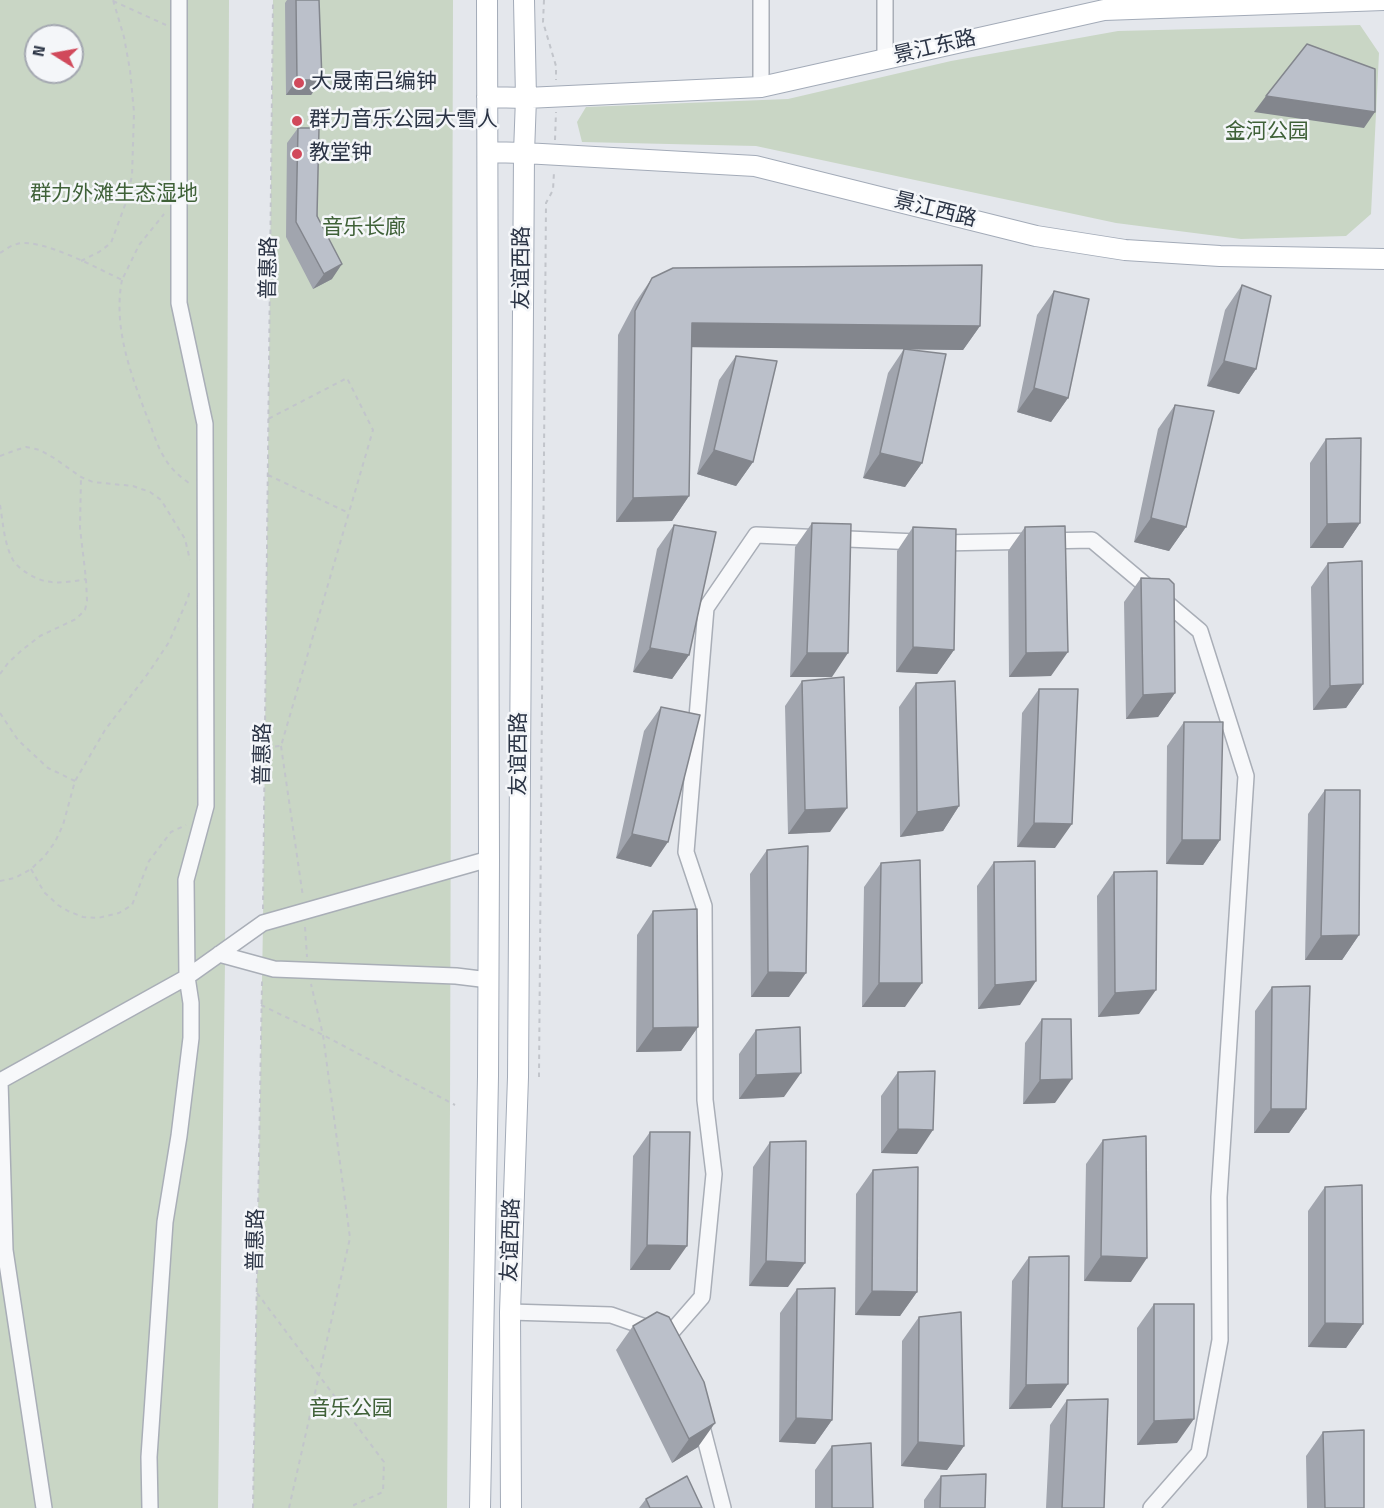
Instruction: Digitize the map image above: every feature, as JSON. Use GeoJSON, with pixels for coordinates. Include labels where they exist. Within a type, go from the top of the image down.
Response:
{"type":"FeatureCollection","features":[{"type":"Feature","properties":{"kind":"main road","name":"友谊西路"},"geometry":{"type":"LineString","coordinates":[[480,1508],[489,980],[487,0]]}},
{"type":"Feature","properties":{"kind":"main road","name":"友谊西路"},"geometry":{"type":"LineString","coordinates":[[511,1508],[510,1312],[518,1053],[526,98],[524,0]]}},
{"type":"Feature","properties":{"kind":"main road","name":"景江东路"},"geometry":{"type":"LineString","coordinates":[[487,97],[526,98],[761,87],[1104,10],[1384,0]]}},
{"type":"Feature","properties":{"kind":"main road","name":"景江西路"},"geometry":{"type":"LineString","coordinates":[[488,152],[755,166],[1036,236],[1125,250],[1220,256],[1384,259]]}},
{"type":"Feature","properties":{"kind":"street"},"geometry":{"type":"LineString","coordinates":[[150,1508],[148,1457],[165,1222],[179,1137],[191,1038],[191,1003],[187,977],[186,880],[206,806],[205,424],[179,303],[179,0]]}},
{"type":"Feature","properties":{"kind":"street"},"geometry":{"type":"LineString","coordinates":[[761,0],[761,87]]}},
{"type":"Feature","properties":{"kind":"street"},"geometry":{"type":"LineString","coordinates":[[885,0],[885,59]]}},
{"type":"Feature","properties":{"kind":"street"},"geometry":{"type":"LineString","coordinates":[[510,1312],[611,1315],[671,1341],[702,1297],[714,1174],[705,1100],[704,906],[686,852],[706,608],[756,535],[940,543],[1092,540],[1200,631],[1245,776],[1219,1197],[1220,1340],[1199,1453],[1151,1508]]}},
{"type":"Feature","properties":{"kind":"street"},"geometry":{"type":"LineString","coordinates":[[44,1508],[5,1250],[0,1081],[187,977],[263,922],[489,859]]}},
{"type":"Feature","properties":{"kind":"street"},"geometry":{"type":"LineString","coordinates":[[219,954],[274,969],[456,976],[489,980]]}},
{"type":"Feature","properties":{"kind":"street"},"geometry":{"type":"LineString","coordinates":[[696,1400],[723,1508]]}},
{"type":"Feature","properties":{"kind":"path","name":"普惠路"},"geometry":{"type":"LineString","coordinates":[[263,922],[273,0]]}},
{"type":"Feature","properties":{"kind":"path"},"geometry":{"type":"LineString","coordinates":[[539,1077],[546,203],[553,190],[556,96],[556,66],[543,22],[543,0]]}},
{"type":"Feature","properties":{"kind":"path"},"geometry":{"type":"LineString","coordinates":[[113,1],[179,31]]}},
{"type":"Feature","properties":{"kind":"path"},"geometry":{"type":"LineString","coordinates":[[81,261],[111,243],[125,205],[132,176],[134,112],[130,70],[124,37],[113,1]]}},
{"type":"Feature","properties":{"kind":"path"},"geometry":{"type":"LineString","coordinates":[[179,198],[139,245],[122,280],[119,311],[130,369],[164,459],[178,475],[205,493]]}},
{"type":"Feature","properties":{"kind":"path"},"geometry":{"type":"LineString","coordinates":[[0,253],[18,243],[49,247],[122,280]]}},
{"type":"Feature","properties":{"kind":"path"},"geometry":{"type":"LineString","coordinates":[[268,419],[346,378],[373,430],[281,746],[305,911],[308,970],[322,1035],[350,1238],[289,1508]]}},
{"type":"Feature","properties":{"kind":"path"},"geometry":{"type":"LineString","coordinates":[[0,456],[26,447],[40,450],[81,477],[93,482],[134,486],[150,492],[161,500],[185,539],[191,565]]}},
{"type":"Feature","properties":{"kind":"path"},"geometry":{"type":"LineString","coordinates":[[268,475],[349,513]]}},
{"type":"Feature","properties":{"kind":"path"},"geometry":{"type":"LineString","coordinates":[[0,675],[8,663],[40,636],[76,619],[85,610],[87,579],[80,528],[81,477]]}},
{"type":"Feature","properties":{"kind":"path"},"geometry":{"type":"LineString","coordinates":[[0,504],[9,548],[14,561],[24,571],[37,580],[52,584],[87,579]]}},
{"type":"Feature","properties":{"kind":"path"},"geometry":{"type":"LineString","coordinates":[[0,881],[15,878],[31,869],[56,842],[75,781],[105,730],[169,642],[190,589]]}},
{"type":"Feature","properties":{"kind":"path"},"geometry":{"type":"LineString","coordinates":[[0,713],[18,740],[48,768],[75,781]]}},
{"type":"Feature","properties":{"kind":"path"},"geometry":{"type":"LineString","coordinates":[[265,747],[281,746]]}},
{"type":"Feature","properties":{"kind":"path"},"geometry":{"type":"LineString","coordinates":[[31,869],[44,892],[68,911],[83,917],[98,918],[119,913],[132,905],[148,861],[171,832],[202,818]]}},
{"type":"Feature","properties":{"kind":"path","name":"普惠路"},"geometry":{"type":"LineString","coordinates":[[253,1508],[262,966]]}},
{"type":"Feature","properties":{"kind":"path"},"geometry":{"type":"LineString","coordinates":[[261,1005],[454,1105]]}},
{"type":"Feature","properties":{"kind":"path"},"geometry":{"type":"LineString","coordinates":[[256,1292],[384,1462],[383,1492],[354,1505],[354,1508]]}},
{"type":"Feature","properties":{"kind":"green space","name":"群力外滩生态湿地"},"geometry":{"type":"Polygon","coordinates":[[[0,0],[229,0],[225,962],[218,1508],[0,1508],[0,0]]]}},
{"type":"Feature","properties":{"kind":"green space","name":"音乐公园"},"geometry":{"type":"Polygon","coordinates":[[[273,0],[453,0],[447,1508],[253,1508],[263,923],[273,0]]]}},
{"type":"Feature","properties":{"kind":"green space","name":"金河公园"},"geometry":{"type":"Polygon","coordinates":[[[1360,25],[1379,53],[1371,214],[1346,236],[1241,239],[1116,223],[756,146],[582,142],[577,122],[586,107],[788,99],[951,61],[1118,31],[1360,25]]]}},
{"type":"Feature","properties":{"kind":"building"},"geometry":{"type":"Polygon","coordinates":[[[296,0],[319,0],[322,80],[297,80],[296,0]]]}},
{"type":"Feature","properties":{"kind":"building"},"geometry":{"type":"Polygon","coordinates":[[[1307,44],[1375,69],[1375,112],[1266,96],[1307,44]]]}},
{"type":"Feature","properties":{"kind":"building"},"geometry":{"type":"Polygon","coordinates":[[[298,128],[319,128],[317,216],[342,264],[324,274],[296,222],[298,128]]]}},
{"type":"Feature","properties":{"kind":"building"},"geometry":{"type":"Polygon","coordinates":[[[982,265],[980,326],[692,323],[689,496],[633,498],[635,311],[652,278],[673,268],[982,265]]]}},
{"type":"Feature","properties":{"kind":"building"},"geometry":{"type":"Polygon","coordinates":[[[1242,285],[1271,296],[1256,369],[1224,361],[1242,285]]]}},
{"type":"Feature","properties":{"kind":"building"},"geometry":{"type":"Polygon","coordinates":[[[1054,291],[1089,299],[1068,398],[1034,388],[1054,291]]]}},
{"type":"Feature","properties":{"kind":"building"},"geometry":{"type":"Polygon","coordinates":[[[904,349],[946,354],[922,463],[880,453],[904,349]]]}},
{"type":"Feature","properties":{"kind":"building"},"geometry":{"type":"Polygon","coordinates":[[[736,356],[777,361],[753,462],[714,450],[736,356]]]}},
{"type":"Feature","properties":{"kind":"building"},"geometry":{"type":"Polygon","coordinates":[[[1175,405],[1214,411],[1186,527],[1151,518],[1175,405]]]}},
{"type":"Feature","properties":{"kind":"building"},"geometry":{"type":"Polygon","coordinates":[[[1361,438],[1360,523],[1327,524],[1326,439],[1361,438]]]}},
{"type":"Feature","properties":{"kind":"building"},"geometry":{"type":"Polygon","coordinates":[[[812,523],[851,524],[848,653],[807,653],[812,523]]]}},
{"type":"Feature","properties":{"kind":"building"},"geometry":{"type":"Polygon","coordinates":[[[674,525],[716,532],[689,655],[650,648],[674,525]]]}},
{"type":"Feature","properties":{"kind":"building"},"geometry":{"type":"Polygon","coordinates":[[[1065,526],[1068,652],[1026,653],[1025,527],[1065,526]]]}},
{"type":"Feature","properties":{"kind":"building"},"geometry":{"type":"Polygon","coordinates":[[[913,527],[956,529],[954,650],[913,647],[913,527]]]}},
{"type":"Feature","properties":{"kind":"building"},"geometry":{"type":"Polygon","coordinates":[[[1362,561],[1363,684],[1330,686],[1328,563],[1362,561]]]}},
{"type":"Feature","properties":{"kind":"building"},"geometry":{"type":"Polygon","coordinates":[[[1141,578],[1169,579],[1174,584],[1175,693],[1143,695],[1141,578]]]}},
{"type":"Feature","properties":{"kind":"building"},"geometry":{"type":"Polygon","coordinates":[[[844,677],[847,808],[805,810],[802,681],[844,677]]]}},
{"type":"Feature","properties":{"kind":"building"},"geometry":{"type":"Polygon","coordinates":[[[955,681],[959,806],[917,812],[916,683],[955,681]]]}},
{"type":"Feature","properties":{"kind":"building"},"geometry":{"type":"Polygon","coordinates":[[[1039,689],[1078,689],[1072,824],[1034,823],[1039,689]]]}},
{"type":"Feature","properties":{"kind":"building"},"geometry":{"type":"Polygon","coordinates":[[[661,707],[700,715],[668,842],[632,834],[661,707]]]}},
{"type":"Feature","properties":{"kind":"building"},"geometry":{"type":"Polygon","coordinates":[[[1184,722],[1223,722],[1220,840],[1182,840],[1184,722]]]}},
{"type":"Feature","properties":{"kind":"building"},"geometry":{"type":"Polygon","coordinates":[[[1325,790],[1360,790],[1359,935],[1321,936],[1325,790]]]}},
{"type":"Feature","properties":{"kind":"building"},"geometry":{"type":"Polygon","coordinates":[[[808,846],[806,973],[768,972],[767,850],[808,846]]]}},
{"type":"Feature","properties":{"kind":"building"},"geometry":{"type":"Polygon","coordinates":[[[920,860],[922,983],[879,983],[881,863],[920,860]]]}},
{"type":"Feature","properties":{"kind":"building"},"geometry":{"type":"Polygon","coordinates":[[[1035,861],[1036,981],[995,985],[994,862],[1035,861]]]}},
{"type":"Feature","properties":{"kind":"building"},"geometry":{"type":"Polygon","coordinates":[[[1157,871],[1156,990],[1115,993],[1114,872],[1157,871]]]}},
{"type":"Feature","properties":{"kind":"building"},"geometry":{"type":"Polygon","coordinates":[[[697,909],[698,1027],[653,1028],[653,911],[697,909]]]}},
{"type":"Feature","properties":{"kind":"building"},"geometry":{"type":"Polygon","coordinates":[[[1310,986],[1306,1109],[1271,1109],[1272,987],[1310,986]]]}},
{"type":"Feature","properties":{"kind":"building"},"geometry":{"type":"Polygon","coordinates":[[[1042,1019],[1071,1019],[1072,1079],[1040,1080],[1042,1019]]]}},
{"type":"Feature","properties":{"kind":"building"},"geometry":{"type":"Polygon","coordinates":[[[800,1027],[801,1073],[756,1075],[756,1030],[800,1027]]]}},
{"type":"Feature","properties":{"kind":"building"},"geometry":{"type":"Polygon","coordinates":[[[935,1071],[933,1130],[898,1129],[898,1072],[935,1071]]]}},
{"type":"Feature","properties":{"kind":"building"},"geometry":{"type":"Polygon","coordinates":[[[650,1132],[690,1132],[687,1246],[647,1245],[650,1132]]]}},
{"type":"Feature","properties":{"kind":"building"},"geometry":{"type":"Polygon","coordinates":[[[1146,1136],[1147,1258],[1101,1256],[1103,1140],[1146,1136]]]}},
{"type":"Feature","properties":{"kind":"building"},"geometry":{"type":"Polygon","coordinates":[[[806,1141],[805,1263],[766,1261],[770,1142],[806,1141]]]}},
{"type":"Feature","properties":{"kind":"building"},"geometry":{"type":"Polygon","coordinates":[[[918,1167],[917,1292],[872,1291],[873,1170],[918,1167]]]}},
{"type":"Feature","properties":{"kind":"building"},"geometry":{"type":"Polygon","coordinates":[[[1362,1185],[1363,1324],[1325,1323],[1325,1187],[1362,1185]]]}},
{"type":"Feature","properties":{"kind":"building"},"geometry":{"type":"Polygon","coordinates":[[[1069,1256],[1068,1384],[1026,1385],[1029,1257],[1069,1256]]]}},
{"type":"Feature","properties":{"kind":"building"},"geometry":{"type":"Polygon","coordinates":[[[835,1288],[832,1420],[796,1418],[797,1289],[835,1288]]]}},
{"type":"Feature","properties":{"kind":"building"},"geometry":{"type":"Polygon","coordinates":[[[1154,1304],[1194,1304],[1194,1419],[1154,1421],[1154,1304]]]}},
{"type":"Feature","properties":{"kind":"building"},"geometry":{"type":"Polygon","coordinates":[[[657,1312],[669,1317],[704,1382],[715,1423],[689,1439],[633,1326],[657,1312]]]}},
{"type":"Feature","properties":{"kind":"building"},"geometry":{"type":"Polygon","coordinates":[[[961,1312],[964,1446],[918,1442],[919,1317],[961,1312]]]}},
{"type":"Feature","properties":{"kind":"building"},"geometry":{"type":"Polygon","coordinates":[[[1108,1399],[1104,1508],[1062,1508],[1067,1400],[1108,1399]]]}},
{"type":"Feature","properties":{"kind":"building"},"geometry":{"type":"Polygon","coordinates":[[[1364,1430],[1364,1508],[1325,1508],[1323,1432],[1364,1430]]]}},
{"type":"Feature","properties":{"kind":"building"},"geometry":{"type":"Polygon","coordinates":[[[871,1443],[873,1508],[832,1508],[832,1446],[871,1443]]]}},
{"type":"Feature","properties":{"kind":"building"},"geometry":{"type":"Polygon","coordinates":[[[986,1474],[985,1508],[940,1508],[941,1476],[986,1474]]]}},
{"type":"Feature","properties":{"kind":"building"},"geometry":{"type":"Polygon","coordinates":[[[687,1476],[702,1508],[650,1508],[646,1499],[687,1476]]]}},
{"type":"Feature","properties":{"kind":"place","name":"大晟南吕编钟"},"geometry":{"type":"Point","coordinates":[299,83]}},
{"type":"Feature","properties":{"kind":"place","name":"群力音乐公园大雪人"},"geometry":{"type":"Point","coordinates":[297,121]}},
{"type":"Feature","properties":{"kind":"place","name":"教堂钟"},"geometry":{"type":"Point","coordinates":[297,154]}},
{"type":"Feature","properties":{"kind":"park label","name":"音乐长廊"},"geometry":{"type":"Point","coordinates":[364,229]}}]}
